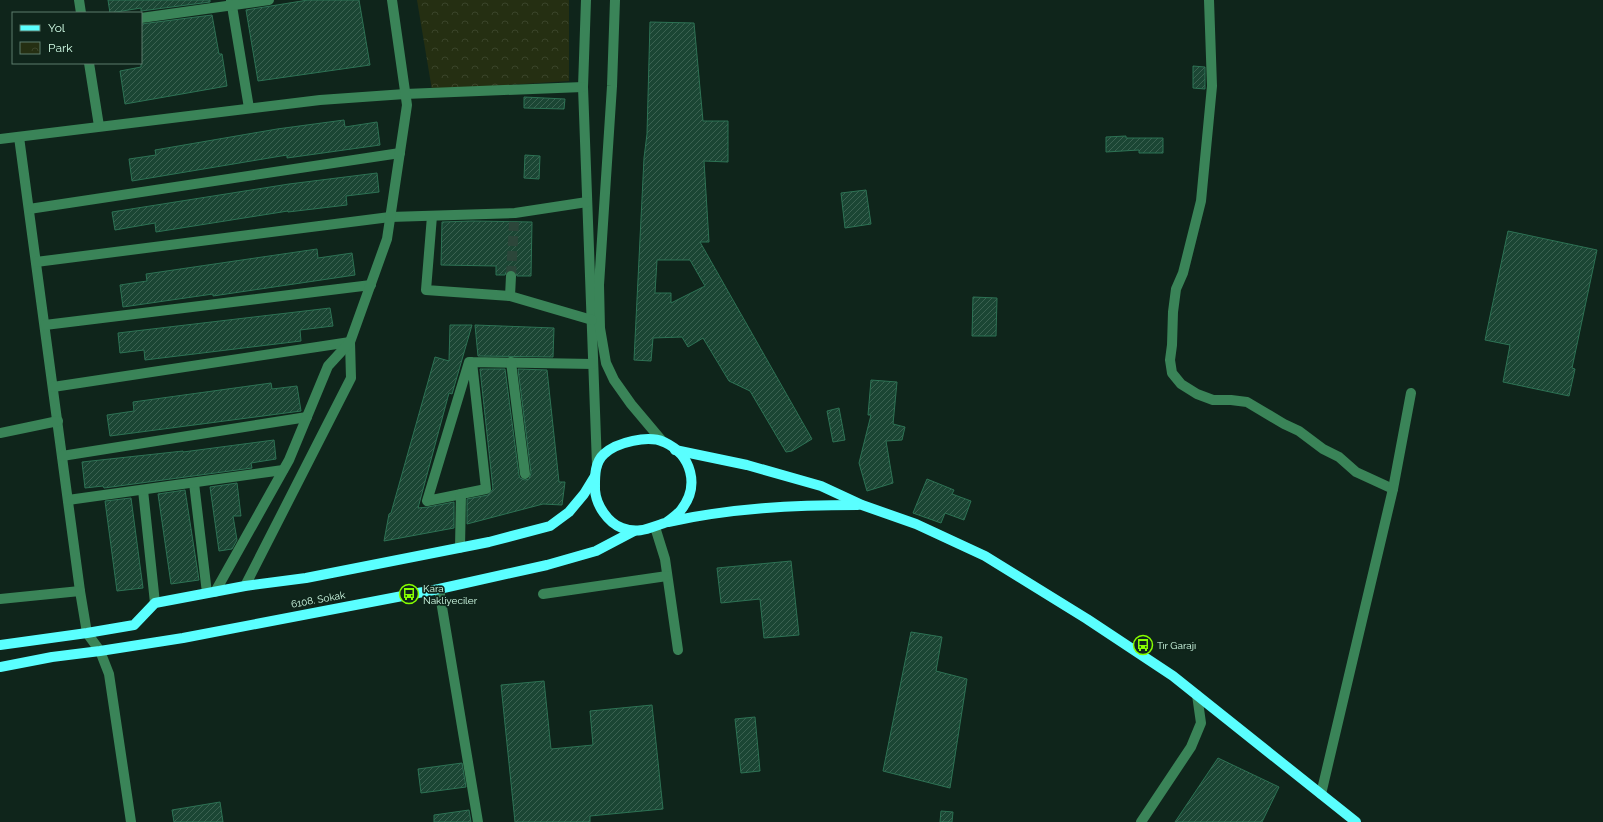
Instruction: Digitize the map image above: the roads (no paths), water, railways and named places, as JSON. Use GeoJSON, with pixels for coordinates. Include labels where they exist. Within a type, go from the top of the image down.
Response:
{"type":"FeatureCollection","features":[{"type":"Feature","properties":{"kind":"main road"},"geometry":{"type":"LineString","coordinates":[[667,522],[680,511],[690,496],[692,481],[690,468],[684,459],[675,450],[663,442],[632,440],[616,446],[603,455],[597,465],[595,476],[596,495],[600,508],[610,520],[621,528],[634,531],[655,527],[667,522],[731,511],[799,505],[862,505]]}},
{"type":"Feature","properties":{"kind":"main road"},"geometry":{"type":"LineString","coordinates":[[675,450],[747,465],[821,486],[862,505],[916,524],[985,556],[1087,619],[1173,676],[1356,822]]}},
{"type":"Feature","properties":{"kind":"main road"},"geometry":{"type":"LineString","coordinates":[[0,645],[87,633],[134,624],[156,603],[245,586],[306,578],[460,548],[550,526],[569,512],[584,494],[595,476]]}},
{"type":"Feature","properties":{"kind":"main road","name":"6108. Sokak"},"geometry":{"type":"LineString","coordinates":[[0,667],[52,657],[183,638],[439,589],[596,552],[634,531]]}},
{"type":"Feature","properties":{"kind":"street"},"geometry":{"type":"LineString","coordinates":[[79,0],[81,12]]}},
{"type":"Feature","properties":{"kind":"street"},"geometry":{"type":"LineString","coordinates":[[142,18],[231,3],[269,0]]}},
{"type":"Feature","properties":{"kind":"street"},"geometry":{"type":"LineString","coordinates":[[245,586],[351,378],[350,342],[387,239],[407,105],[392,0]]}},
{"type":"Feature","properties":{"kind":"street"},"geometry":{"type":"LineString","coordinates":[[586,0],[582,87],[597,465]]}},
{"type":"Feature","properties":{"kind":"street"},"geometry":{"type":"LineString","coordinates":[[615,0],[612,86],[599,285],[600,328],[606,363],[614,380],[631,404],[663,442]]}},
{"type":"Feature","properties":{"kind":"street"},"geometry":{"type":"LineString","coordinates":[[1209,0],[1212,86],[1201,201],[1185,266],[1176,289],[1170,360],[1172,373],[1181,384],[1197,394],[1213,400],[1247,402],[1299,431],[1323,449],[1339,457],[1356,472],[1393,489]]}},
{"type":"Feature","properties":{"kind":"street"},"geometry":{"type":"LineString","coordinates":[[231,3],[249,108]]}},
{"type":"Feature","properties":{"kind":"street"},"geometry":{"type":"LineString","coordinates":[[89,64],[99,126]]}},
{"type":"Feature","properties":{"kind":"street"},"geometry":{"type":"LineString","coordinates":[[0,139],[320,100],[406,94],[582,87]]}},
{"type":"Feature","properties":{"kind":"street"},"geometry":{"type":"LineString","coordinates":[[19,137],[80,591],[87,633],[100,651],[109,674],[131,822]]}},
{"type":"Feature","properties":{"kind":"street"},"geometry":{"type":"LineString","coordinates":[[29,208],[400,153]]}},
{"type":"Feature","properties":{"kind":"street"},"geometry":{"type":"LineString","coordinates":[[36,262],[390,217],[515,217],[587,202]]}},
{"type":"Feature","properties":{"kind":"street"},"geometry":{"type":"LineString","coordinates":[[432,216],[426,290],[510,296],[592,320]]}},
{"type":"Feature","properties":{"kind":"street"},"geometry":{"type":"LineString","coordinates":[[510,296],[511,276]]}},
{"type":"Feature","properties":{"kind":"street"},"geometry":{"type":"LineString","coordinates":[[44,325],[370,285]]}},
{"type":"Feature","properties":{"kind":"street"},"geometry":{"type":"LineString","coordinates":[[53,387],[350,342]]}},
{"type":"Feature","properties":{"kind":"street"},"geometry":{"type":"LineString","coordinates":[[211,592],[289,460],[328,366],[350,342]]}},
{"type":"Feature","properties":{"kind":"street"},"geometry":{"type":"LineString","coordinates":[[472,362],[486,489],[427,501],[468,362],[472,362],[511,362],[593,364]]}},
{"type":"Feature","properties":{"kind":"street"},"geometry":{"type":"LineString","coordinates":[[511,362],[525,474]]}},
{"type":"Feature","properties":{"kind":"street"},"geometry":{"type":"LineString","coordinates":[[1321,794],[1393,489],[1411,393]]}},
{"type":"Feature","properties":{"kind":"street"},"geometry":{"type":"LineString","coordinates":[[62,456],[307,417]]}},
{"type":"Feature","properties":{"kind":"street"},"geometry":{"type":"LineString","coordinates":[[0,433],[58,421]]}},
{"type":"Feature","properties":{"kind":"street"},"geometry":{"type":"LineString","coordinates":[[68,500],[283,470]]}},
{"type":"Feature","properties":{"kind":"street"},"geometry":{"type":"LineString","coordinates":[[194,483],[211,592]]}},
{"type":"Feature","properties":{"kind":"street"},"geometry":{"type":"LineString","coordinates":[[142,490],[156,603]]}},
{"type":"Feature","properties":{"kind":"street"},"geometry":{"type":"LineString","coordinates":[[460,548],[461,494]]}},
{"type":"Feature","properties":{"kind":"street"},"geometry":{"type":"LineString","coordinates":[[655,527],[665,559],[678,650]]}},
{"type":"Feature","properties":{"kind":"street"},"geometry":{"type":"LineString","coordinates":[[543,594],[667,576]]}},
{"type":"Feature","properties":{"kind":"street"},"geometry":{"type":"LineString","coordinates":[[439,589],[478,822]]}},
{"type":"Feature","properties":{"kind":"street"},"geometry":{"type":"LineString","coordinates":[[0,599],[80,591]]}},
{"type":"Feature","properties":{"kind":"street"},"geometry":{"type":"LineString","coordinates":[[1141,822],[1191,747],[1201,723],[1197,696]]}},
{"type":"Feature","properties":{"kind":"tunnel"},"geometry":{"type":"LineString","coordinates":[[511,276],[514,222]]}},
{"type":"Feature","properties":{"kind":"place","name":"Kara Nakliyeciler"},"geometry":{"type":"Point","coordinates":[409,594]}},
{"type":"Feature","properties":{"kind":"place","name":"Tır Garajı"},"geometry":{"type":"Point","coordinates":[1143,645]}}]}
